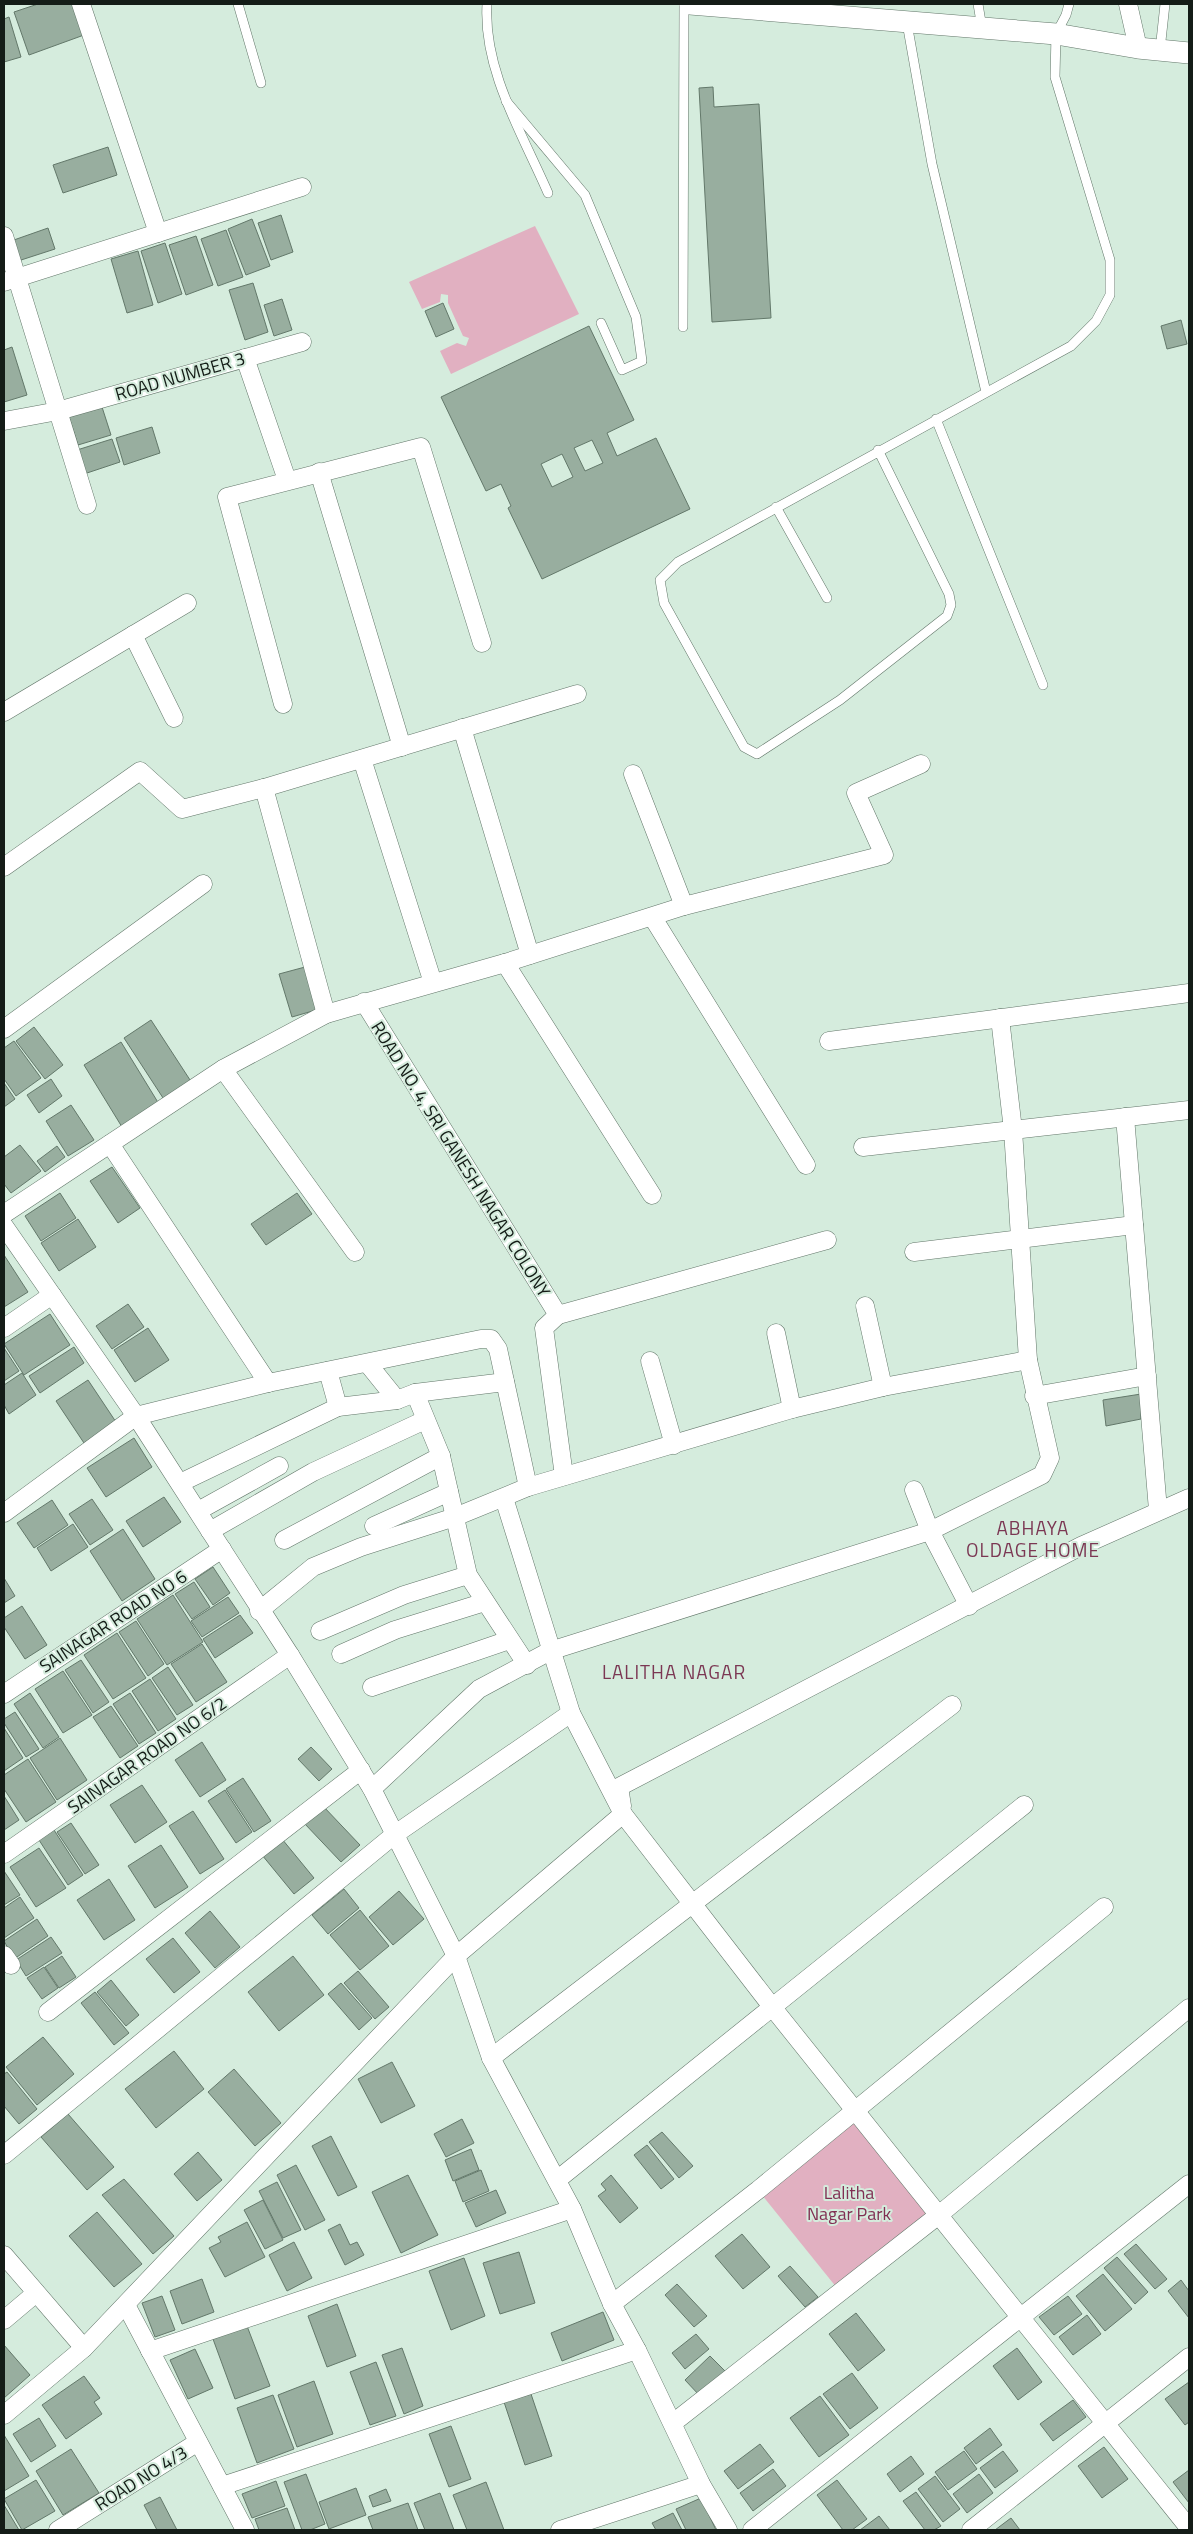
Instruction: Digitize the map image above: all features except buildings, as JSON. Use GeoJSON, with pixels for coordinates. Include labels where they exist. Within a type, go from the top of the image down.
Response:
{"type":"FeatureCollection","features":[{"type":"Feature","properties":{"kind":"street"},"geometry":{"type":"LineString","coordinates":[[81,4],[158,233]]}},
{"type":"Feature","properties":{"kind":"street"},"geometry":{"type":"LineString","coordinates":[[703,4],[864,12],[907,23],[1056,34],[1138,48],[1189,53]]}},
{"type":"Feature","properties":{"kind":"street"},"geometry":{"type":"LineString","coordinates":[[1128,4],[1138,48]]}},
{"type":"Feature","properties":{"kind":"street"},"geometry":{"type":"LineString","coordinates":[[10,280],[302,187]]}},
{"type":"Feature","properties":{"kind":"street"},"geometry":{"type":"LineString","coordinates":[[4,236],[10,280],[58,411],[87,505]]}},
{"type":"Feature","properties":{"kind":"street","name":"ROAD NUMBER 3"},"geometry":{"type":"LineString","coordinates":[[4,421],[58,411],[302,342]]}},
{"type":"Feature","properties":{"kind":"street"},"geometry":{"type":"LineString","coordinates":[[245,358],[286,480]]}},
{"type":"Feature","properties":{"kind":"street"},"geometry":{"type":"LineString","coordinates":[[283,704],[226,497],[286,480],[421,447],[482,643]]}},
{"type":"Feature","properties":{"kind":"street"},"geometry":{"type":"LineString","coordinates":[[319,472],[402,747]]}},
{"type":"Feature","properties":{"kind":"street"},"geometry":{"type":"LineString","coordinates":[[4,712],[187,603]]}},
{"type":"Feature","properties":{"kind":"street"},"geometry":{"type":"LineString","coordinates":[[133,635],[174,718]]}},
{"type":"Feature","properties":{"kind":"street"},"geometry":{"type":"LineString","coordinates":[[4,867],[140,771],[182,809],[264,788],[577,694]]}},
{"type":"Feature","properties":{"kind":"street"},"geometry":{"type":"LineString","coordinates":[[462,728],[530,955]]}},
{"type":"Feature","properties":{"kind":"street"},"geometry":{"type":"LineString","coordinates":[[362,759],[433,983]]}},
{"type":"Feature","properties":{"kind":"street"},"geometry":{"type":"LineString","coordinates":[[4,1214],[223,1069],[326,1014],[505,963],[653,918],[684,906],[884,855],[856,794],[921,764]]}},
{"type":"Feature","properties":{"kind":"street"},"geometry":{"type":"LineString","coordinates":[[633,774],[684,906]]}},
{"type":"Feature","properties":{"kind":"street"},"geometry":{"type":"LineString","coordinates":[[264,788],[326,1014]]}},
{"type":"Feature","properties":{"kind":"street"},"geometry":{"type":"LineString","coordinates":[[4,1029],[203,884]]}},
{"type":"Feature","properties":{"kind":"street"},"geometry":{"type":"LineString","coordinates":[[653,918],[806,1165]]}},
{"type":"Feature","properties":{"kind":"street"},"geometry":{"type":"LineString","coordinates":[[505,963],[652,1195]]}},
{"type":"Feature","properties":{"kind":"street"},"geometry":{"type":"LineString","coordinates":[[829,1041],[1189,993]]}},
{"type":"Feature","properties":{"kind":"street","name":"ROAD NO. 4, SRI GANESH NAGAR COLONY"},"geometry":{"type":"LineString","coordinates":[[364,1002],[558,1315]]}},
{"type":"Feature","properties":{"kind":"street"},"geometry":{"type":"LineString","coordinates":[[372,1789],[479,1688],[550,1651],[930,1531],[1042,1475],[1050,1458],[1034,1396],[1028,1360],[1013,1130],[1000,1018]]}},
{"type":"Feature","properties":{"kind":"street"},"geometry":{"type":"LineString","coordinates":[[223,1069],[355,1252]]}},
{"type":"Feature","properties":{"kind":"street"},"geometry":{"type":"LineString","coordinates":[[863,1147],[1189,1110]]}},
{"type":"Feature","properties":{"kind":"street"},"geometry":{"type":"LineString","coordinates":[[1125,1117],[1158,1510]]}},
{"type":"Feature","properties":{"kind":"street"},"geometry":{"type":"LineString","coordinates":[[110,1144],[268,1382]]}},
{"type":"Feature","properties":{"kind":"street"},"geometry":{"type":"LineString","coordinates":[[914,1252],[1134,1225]]}},
{"type":"Feature","properties":{"kind":"street"},"geometry":{"type":"LineString","coordinates":[[4,1226],[136,1416],[180,1483],[259,1611],[290,1655],[372,1789],[456,1956],[491,2058],[558,2180],[612,2304],[637,2350],[702,2484],[728,2530]]}},
{"type":"Feature","properties":{"kind":"street"},"geometry":{"type":"LineString","coordinates":[[564,1476],[544,1328],[558,1315],[827,1240]]}},
{"type":"Feature","properties":{"kind":"street"},"geometry":{"type":"LineString","coordinates":[[4,1328],[52,1295]]}},
{"type":"Feature","properties":{"kind":"street"},"geometry":{"type":"LineString","coordinates":[[865,1306],[883,1387]]}},
{"type":"Feature","properties":{"kind":"street"},"geometry":{"type":"LineString","coordinates":[[776,1333],[792,1409]]}},
{"type":"Feature","properties":{"kind":"street"},"geometry":{"type":"LineString","coordinates":[[4,1513],[136,1416],[268,1382],[368,1364],[480,1339],[491,1339],[498,1348],[528,1487]]}},
{"type":"Feature","properties":{"kind":"street"},"geometry":{"type":"LineString","coordinates":[[259,1611],[313,1567],[362,1547],[455,1517],[528,1487],[674,1446],[792,1409],[883,1387],[1028,1360]]}},
{"type":"Feature","properties":{"kind":"street"},"geometry":{"type":"LineString","coordinates":[[650,1361],[674,1446]]}},
{"type":"Feature","properties":{"kind":"street"},"geometry":{"type":"LineString","coordinates":[[368,1364],[397,1400]]}},
{"type":"Feature","properties":{"kind":"street"},"geometry":{"type":"LineString","coordinates":[[328,1371],[338,1407]]}},
{"type":"Feature","properties":{"kind":"street"},"geometry":{"type":"LineString","coordinates":[[1034,1396],[1146,1376]]}},
{"type":"Feature","properties":{"kind":"street"},"geometry":{"type":"LineString","coordinates":[[180,1483],[338,1407],[397,1400],[415,1393],[505,1382]]}},
{"type":"Feature","properties":{"kind":"street"},"geometry":{"type":"LineString","coordinates":[[415,1393],[441,1456],[468,1575],[526,1665]]}},
{"type":"Feature","properties":{"kind":"street"},"geometry":{"type":"LineString","coordinates":[[210,1531],[313,1472],[425,1420]]}},
{"type":"Feature","properties":{"kind":"street"},"geometry":{"type":"LineString","coordinates":[[284,1540],[441,1456]]}},
{"type":"Feature","properties":{"kind":"street"},"geometry":{"type":"LineString","coordinates":[[198,1511],[279,1466]]}},
{"type":"Feature","properties":{"kind":"street"},"geometry":{"type":"LineString","coordinates":[[914,1490],[930,1531],[969,1606]]}},
{"type":"Feature","properties":{"kind":"street"},"geometry":{"type":"LineString","coordinates":[[374,1526],[449,1492]]}},
{"type":"Feature","properties":{"kind":"street"},"geometry":{"type":"LineString","coordinates":[[504,1498],[550,1651],[571,1713],[623,1814],[773,2008],[1107,2423],[1186,2526]]}},
{"type":"Feature","properties":{"kind":"street"},"geometry":{"type":"LineString","coordinates":[[623,1814],[619,1787],[1081,1546],[1158,1510],[1189,1498]]}},
{"type":"Feature","properties":{"kind":"street","name":"SAINAGAR ROAD NO 6"},"geometry":{"type":"LineString","coordinates":[[4,1694],[222,1549]]}},
{"type":"Feature","properties":{"kind":"street"},"geometry":{"type":"LineString","coordinates":[[320,1631],[404,1595],[468,1575]]}},
{"type":"Feature","properties":{"kind":"street"},"geometry":{"type":"LineString","coordinates":[[341,1654],[395,1630],[485,1602]]}},
{"type":"Feature","properties":{"kind":"street"},"geometry":{"type":"LineString","coordinates":[[372,1687],[509,1640]]}},
{"type":"Feature","properties":{"kind":"street","name":"SAINAGAR ROAD NO 6/2"},"geometry":{"type":"LineString","coordinates":[[4,1854],[290,1655]]}},
{"type":"Feature","properties":{"kind":"street"},"geometry":{"type":"LineString","coordinates":[[491,2058],[952,1705]]}},
{"type":"Feature","properties":{"kind":"street"},"geometry":{"type":"LineString","coordinates":[[4,2156],[394,1836],[571,1713]]}},
{"type":"Feature","properties":{"kind":"street"},"geometry":{"type":"LineString","coordinates":[[48,2012],[360,1770]]}},
{"type":"Feature","properties":{"kind":"street"},"geometry":{"type":"LineString","coordinates":[[558,2180],[1024,1805]]}},
{"type":"Feature","properties":{"kind":"street"},"geometry":{"type":"LineString","coordinates":[[4,2415],[84,2348],[456,1956],[623,1814]]}},
{"type":"Feature","properties":{"kind":"street"},"geometry":{"type":"LineString","coordinates":[[612,2304],[758,2190],[1104,1907]]}},
{"type":"Feature","properties":{"kind":"street"},"geometry":{"type":"LineString","coordinates":[[673,2423],[940,2214],[1189,2008]]}},
{"type":"Feature","properties":{"kind":"street"},"geometry":{"type":"LineString","coordinates":[[752,2530],[1189,2184]]}},
{"type":"Feature","properties":{"kind":"street"},"geometry":{"type":"LineString","coordinates":[[150,2351],[572,2209]]}},
{"type":"Feature","properties":{"kind":"street"},"geometry":{"type":"LineString","coordinates":[[4,2255],[84,2348]]}},
{"type":"Feature","properties":{"kind":"street"},"geometry":{"type":"LineString","coordinates":[[4,2320],[36,2293]]}},
{"type":"Feature","properties":{"kind":"street"},"geometry":{"type":"LineString","coordinates":[[126,2305],[245,2530]]}},
{"type":"Feature","properties":{"kind":"street"},"geometry":{"type":"LineString","coordinates":[[222,2486],[637,2350]]}},
{"type":"Feature","properties":{"kind":"street"},"geometry":{"type":"LineString","coordinates":[[971,2530],[1189,2358]]}},
{"type":"Feature","properties":{"kind":"street","name":"ROAD NO 4/3"},"geometry":{"type":"LineString","coordinates":[[58,2530],[198,2442]]}},
{"type":"Feature","properties":{"kind":"street"},"geometry":{"type":"LineString","coordinates":[[560,2530],[702,2484]]}},
{"type":"Feature","properties":{"kind":"lane"},"geometry":{"type":"LineString","coordinates":[[238,4],[262,83]]}},
{"type":"Feature","properties":{"kind":"lane"},"geometry":{"type":"LineString","coordinates":[[487,4],[486,25],[506,101],[548,192]]}},
{"type":"Feature","properties":{"kind":"lane"},"geometry":{"type":"LineString","coordinates":[[683,327],[684,4]]}},
{"type":"Feature","properties":{"kind":"lane"},"geometry":{"type":"LineString","coordinates":[[978,4],[982,29]]}},
{"type":"Feature","properties":{"kind":"lane"},"geometry":{"type":"LineString","coordinates":[[878,450],[949,594],[951,605],[946,616],[840,700],[757,754],[744,747],[664,603],[660,580],[678,562],[878,450],[1071,346],[1096,321],[1110,295],[1110,260],[1055,77],[1056,34],[1069,4]]}},
{"type":"Feature","properties":{"kind":"lane"},"geometry":{"type":"LineString","coordinates":[[1160,50],[1165,4]]}},
{"type":"Feature","properties":{"kind":"lane"},"geometry":{"type":"LineString","coordinates":[[907,23],[932,164],[986,392]]}},
{"type":"Feature","properties":{"kind":"lane"},"geometry":{"type":"LineString","coordinates":[[506,101],[585,195],[636,317],[642,361],[622,370],[601,322]]}},
{"type":"Feature","properties":{"kind":"lane"},"geometry":{"type":"LineString","coordinates":[[936,419],[1043,685]]}},
{"type":"Feature","properties":{"kind":"lane"},"geometry":{"type":"LineString","coordinates":[[776,507],[827,598]]}},
{"type":"Feature","properties":{"kind":"green space"},"geometry":{"type":"Polygon","coordinates":[[[535,226],[579,314],[451,374],[440,351],[457,343],[466,346],[469,338],[463,336],[448,303],[448,295],[441,294],[440,302],[422,309],[409,282],[535,226]]]}},
{"type":"Feature","properties":{"kind":"green space","name":"Lalitha Nagar Park"},"geometry":{"type":"Polygon","coordinates":[[[857,2110],[940,2214],[841,2293],[758,2190],[857,2110]]]}},
{"type":"Feature","properties":{"kind":"district","name":"ABHAYA OLDAGE HOME"},"geometry":{"type":"Point","coordinates":[1033,1538]}},
{"type":"Feature","properties":{"kind":"district","name":"LALITHA NAGAR"},"geometry":{"type":"Point","coordinates":[674,1671]}}]}
